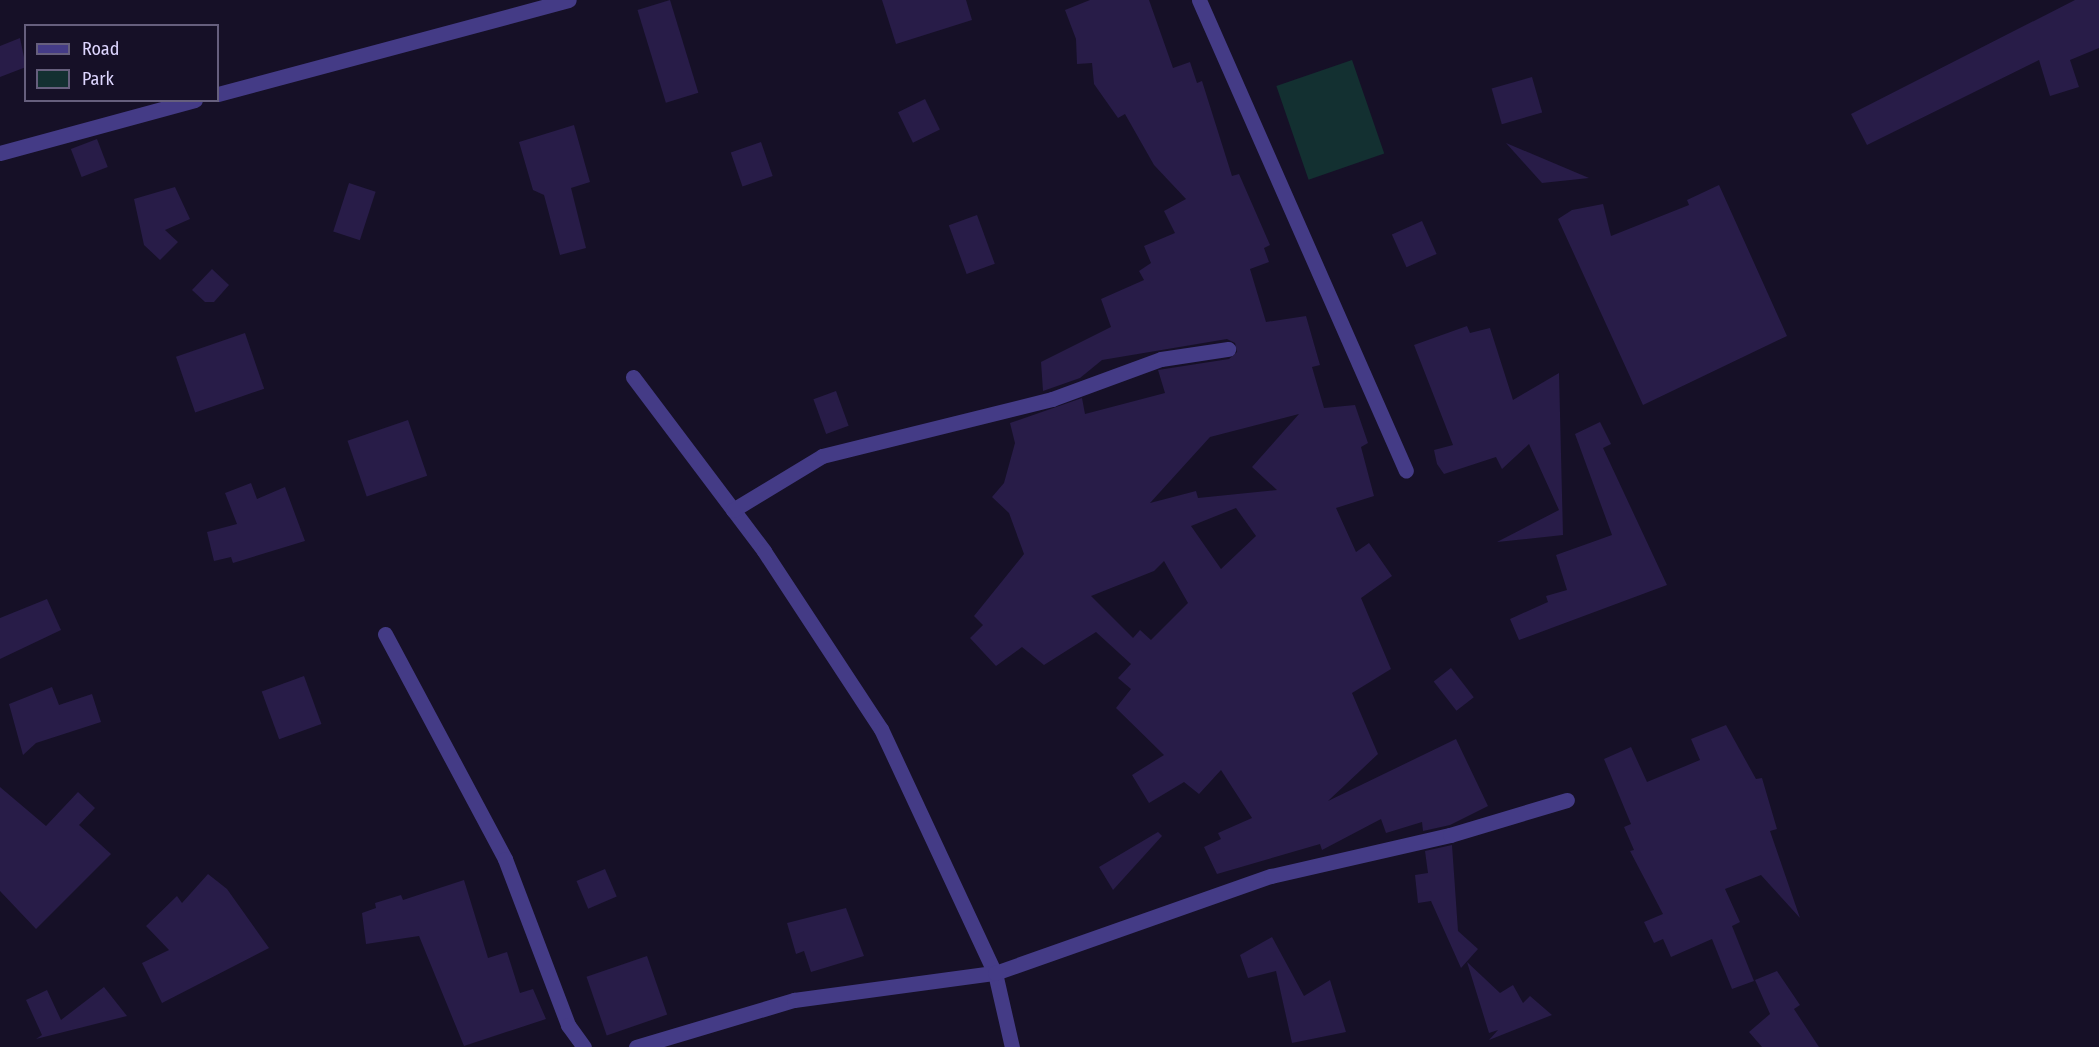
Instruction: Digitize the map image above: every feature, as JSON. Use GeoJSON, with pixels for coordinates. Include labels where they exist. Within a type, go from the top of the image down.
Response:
{"type":"FeatureCollection","features":[{"type":"Feature","properties":{"kind":"street"},"geometry":{"type":"LineString","coordinates":[[219,94],[569,0]]}},
{"type":"Feature","properties":{"kind":"street"},"geometry":{"type":"LineString","coordinates":[[1199,0],[1406,471]]}},
{"type":"Feature","properties":{"kind":"street"},"geometry":{"type":"LineString","coordinates":[[0,153],[188,102]]}},
{"type":"Feature","properties":{"kind":"street"},"geometry":{"type":"LineString","coordinates":[[733,510],[822,456],[1052,399],[1161,359],[1228,349]]}},
{"type":"Feature","properties":{"kind":"street"},"geometry":{"type":"LineString","coordinates":[[633,377],[733,510],[880,729],[995,973],[1012,1047]]}},
{"type":"Feature","properties":{"kind":"street"},"geometry":{"type":"LineString","coordinates":[[385,634],[505,859],[568,1025],[584,1047]]}},
{"type":"Feature","properties":{"kind":"street"},"geometry":{"type":"LineString","coordinates":[[636,1047],[794,1000],[995,973],[1271,876],[1450,835],[1567,800]]}},
{"type":"Feature","properties":{"kind":"green space"},"geometry":{"type":"Polygon","coordinates":[[[1352,60],[1384,154],[1309,180],[1276,86],[1352,60]]]}},
{"type":"Feature","properties":{"kind":"building"},"geometry":{"type":"Polygon","coordinates":[[[670,0],[698,93],[666,103],[637,10],[670,0]]]}},
{"type":"Feature","properties":{"kind":"building"},"geometry":{"type":"Polygon","coordinates":[[[882,0],[966,0],[972,20],[896,44],[882,0]]]}},
{"type":"Feature","properties":{"kind":"building"},"geometry":{"type":"Polygon","coordinates":[[[1090,0],[1149,0],[1173,68],[1190,62],[1197,83],[1202,81],[1232,176],[1239,174],[1270,245],[1264,248],[1269,262],[1250,269],[1266,322],[1306,316],[1320,365],[1312,367],[1324,408],[1355,405],[1368,443],[1361,447],[1374,496],[1336,508],[1356,552],[1369,543],[1392,576],[1361,598],[1391,669],[1352,693],[1378,754],[1328,801],[1456,739],[1488,806],[1450,825],[1423,831],[1422,822],[1386,833],[1381,819],[1322,850],[1320,844],[1217,874],[1204,847],[1221,839],[1218,833],[1252,818],[1221,770],[1199,794],[1184,782],[1149,803],[1132,775],[1164,755],[1116,708],[1131,689],[1118,678],[1131,664],[1096,632],[1044,665],[1022,647],[996,666],[970,638],[983,625],[974,616],[1024,554],[1009,513],[992,497],[1004,483],[1015,443],[1010,423],[1082,398],[1085,414],[1165,393],[1158,370],[1229,359],[1237,352],[1235,343],[1227,339],[1102,360],[1080,378],[1043,391],[1041,362],[1111,327],[1101,299],[1144,280],[1139,271],[1151,263],[1144,246],[1175,233],[1164,211],[1186,199],[1154,165],[1125,114],[1118,118],[1094,84],[1092,63],[1077,64],[1076,39],[1065,10],[1090,0]],[[1299,414],[1210,437],[1150,503],[1196,491],[1198,498],[1277,490],[1252,467],[1299,414]],[[1236,508],[1191,526],[1221,569],[1256,536],[1236,508]],[[1164,561],[1154,571],[1091,596],[1133,638],[1140,630],[1151,640],[1188,603],[1164,561]]]}},
{"type":"Feature","properties":{"kind":"building"},"geometry":{"type":"Polygon","coordinates":[[[2075,0],[2099,0],[2099,48],[2070,60],[2079,87],[2050,96],[2039,60],[1867,145],[1851,114],[2075,0]]]}},
{"type":"Feature","properties":{"kind":"building"},"geometry":{"type":"Polygon","coordinates":[[[20,38],[24,68],[0,77],[0,46],[20,38]]]}},
{"type":"Feature","properties":{"kind":"building"},"geometry":{"type":"Polygon","coordinates":[[[1532,77],[1542,113],[1502,124],[1492,89],[1532,77]]]}},
{"type":"Feature","properties":{"kind":"building"},"geometry":{"type":"Polygon","coordinates":[[[925,99],[940,130],[913,143],[898,112],[925,99]]]}},
{"type":"Feature","properties":{"kind":"building"},"geometry":{"type":"Polygon","coordinates":[[[574,125],[590,182],[571,188],[586,248],[560,255],[544,195],[533,190],[519,142],[574,125]]]}},
{"type":"Feature","properties":{"kind":"building"},"geometry":{"type":"Polygon","coordinates":[[[97,139],[108,167],[82,177],[71,149],[97,139]]]}},
{"type":"Feature","properties":{"kind":"building"},"geometry":{"type":"Polygon","coordinates":[[[761,142],[773,176],[742,186],[731,152],[761,142]]]}},
{"type":"Feature","properties":{"kind":"building"},"geometry":{"type":"Polygon","coordinates":[[[1506,143],[1589,178],[1542,183],[1506,143]]]}},
{"type":"Feature","properties":{"kind":"building"},"geometry":{"type":"Polygon","coordinates":[[[349,183],[376,192],[360,240],[333,232],[349,183]]]}},
{"type":"Feature","properties":{"kind":"building"},"geometry":{"type":"Polygon","coordinates":[[[1719,185],[1787,336],[1643,405],[1558,219],[1572,210],[1603,204],[1611,236],[1689,205],[1687,200],[1719,185]]]}},
{"type":"Feature","properties":{"kind":"building"},"geometry":{"type":"Polygon","coordinates":[[[175,187],[190,219],[165,230],[178,242],[160,260],[144,245],[134,199],[175,187]]]}},
{"type":"Feature","properties":{"kind":"building"},"geometry":{"type":"Polygon","coordinates":[[[977,215],[995,264],[967,274],[949,225],[977,215]]]}},
{"type":"Feature","properties":{"kind":"building"},"geometry":{"type":"Polygon","coordinates":[[[1422,221],[1437,254],[1406,267],[1392,234],[1422,221]]]}},
{"type":"Feature","properties":{"kind":"building"},"geometry":{"type":"Polygon","coordinates":[[[212,269],[229,285],[214,302],[205,302],[192,290],[212,269]]]}},
{"type":"Feature","properties":{"kind":"building"},"geometry":{"type":"Polygon","coordinates":[[[1467,326],[1470,333],[1490,328],[1513,400],[1559,373],[1563,535],[1497,542],[1559,510],[1529,444],[1502,469],[1496,457],[1444,474],[1437,464],[1434,450],[1453,445],[1414,345],[1467,326]]]}},
{"type":"Feature","properties":{"kind":"building"},"geometry":{"type":"Polygon","coordinates":[[[245,333],[264,389],[195,413],[176,357],[245,333]]]}},
{"type":"Feature","properties":{"kind":"building"},"geometry":{"type":"Polygon","coordinates":[[[836,391],[849,426],[826,434],[813,399],[836,391]]]}},
{"type":"Feature","properties":{"kind":"building"},"geometry":{"type":"Polygon","coordinates":[[[408,420],[427,476],[367,497],[347,441],[408,420]]]}},
{"type":"Feature","properties":{"kind":"building"},"geometry":{"type":"Polygon","coordinates":[[[1600,422],[1611,444],[1603,448],[1667,585],[1519,640],[1510,619],[1548,602],[1546,596],[1567,590],[1556,555],[1612,535],[1575,434],[1600,422]]]}},
{"type":"Feature","properties":{"kind":"building"},"geometry":{"type":"Polygon","coordinates":[[[251,483],[257,499],[285,487],[305,541],[233,563],[231,557],[214,561],[207,532],[237,524],[225,493],[251,483]]]}},
{"type":"Feature","properties":{"kind":"building"},"geometry":{"type":"Polygon","coordinates":[[[47,599],[61,630],[0,659],[0,618],[47,599]]]}},
{"type":"Feature","properties":{"kind":"building"},"geometry":{"type":"Polygon","coordinates":[[[1451,668],[1474,697],[1456,711],[1434,682],[1451,668]]]}},
{"type":"Feature","properties":{"kind":"building"},"geometry":{"type":"Polygon","coordinates":[[[304,676],[321,724],[279,739],[262,691],[304,676]]]}},
{"type":"Feature","properties":{"kind":"building"},"geometry":{"type":"Polygon","coordinates":[[[52,687],[59,705],[92,694],[101,722],[36,743],[23,755],[9,704],[52,687]]]}},
{"type":"Feature","properties":{"kind":"building"},"geometry":{"type":"Polygon","coordinates":[[[1726,725],[1756,779],[1762,778],[1777,829],[1770,831],[1800,918],[1761,875],[1725,889],[1740,922],[1732,926],[1754,981],[1732,989],[1712,939],[1671,957],[1663,939],[1654,943],[1644,922],[1663,914],[1630,851],[1634,850],[1624,827],[1631,824],[1604,759],[1631,747],[1647,782],[1700,760],[1691,739],[1726,725]]]}},
{"type":"Feature","properties":{"kind":"building"},"geometry":{"type":"Polygon","coordinates":[[[0,787],[46,826],[78,792],[95,808],[79,825],[111,854],[36,929],[0,891],[0,787]]]}},
{"type":"Feature","properties":{"kind":"building"},"geometry":{"type":"Polygon","coordinates":[[[1158,832],[1162,836],[1113,890],[1099,867],[1158,832]]]}},
{"type":"Feature","properties":{"kind":"building"},"geometry":{"type":"Polygon","coordinates":[[[1452,845],[1458,931],[1478,949],[1461,968],[1431,901],[1418,903],[1415,875],[1428,873],[1425,851],[1452,845]]]}},
{"type":"Feature","properties":{"kind":"building"},"geometry":{"type":"Polygon","coordinates":[[[605,869],[617,897],[588,909],[576,881],[605,869]]]}},
{"type":"Feature","properties":{"kind":"building"},"geometry":{"type":"Polygon","coordinates":[[[208,874],[227,889],[269,948],[162,1003],[142,963],[169,950],[146,926],[177,896],[182,903],[208,874]]]}},
{"type":"Feature","properties":{"kind":"building"},"geometry":{"type":"Polygon","coordinates":[[[464,880],[488,958],[507,952],[520,993],[533,989],[546,1019],[464,1046],[419,936],[366,944],[362,913],[376,908],[375,903],[401,895],[403,900],[464,880]]]}},
{"type":"Feature","properties":{"kind":"building"},"geometry":{"type":"Polygon","coordinates":[[[846,908],[864,956],[811,972],[804,951],[796,954],[787,923],[846,908]]]}},
{"type":"Feature","properties":{"kind":"building"},"geometry":{"type":"Polygon","coordinates":[[[1272,937],[1304,996],[1330,980],[1346,1032],[1292,1043],[1276,971],[1248,978],[1240,955],[1272,937]]]}},
{"type":"Feature","properties":{"kind":"building"},"geometry":{"type":"Polygon","coordinates":[[[647,956],[667,1015],[607,1035],[586,977],[647,956]]]}},
{"type":"Feature","properties":{"kind":"building"},"geometry":{"type":"Polygon","coordinates":[[[1467,962],[1500,993],[1513,985],[1523,1003],[1530,996],[1552,1015],[1489,1040],[1498,1030],[1489,1033],[1467,962]]]}},
{"type":"Feature","properties":{"kind":"building"},"geometry":{"type":"Polygon","coordinates":[[[1777,971],[1800,1005],[1794,1009],[1819,1047],[1762,1047],[1749,1032],[1770,1014],[1755,980],[1777,971]]]}},
{"type":"Feature","properties":{"kind":"building"},"geometry":{"type":"Polygon","coordinates":[[[104,987],[127,1016],[36,1039],[42,1035],[26,1000],[47,990],[61,1020],[104,987]]]}}]}
